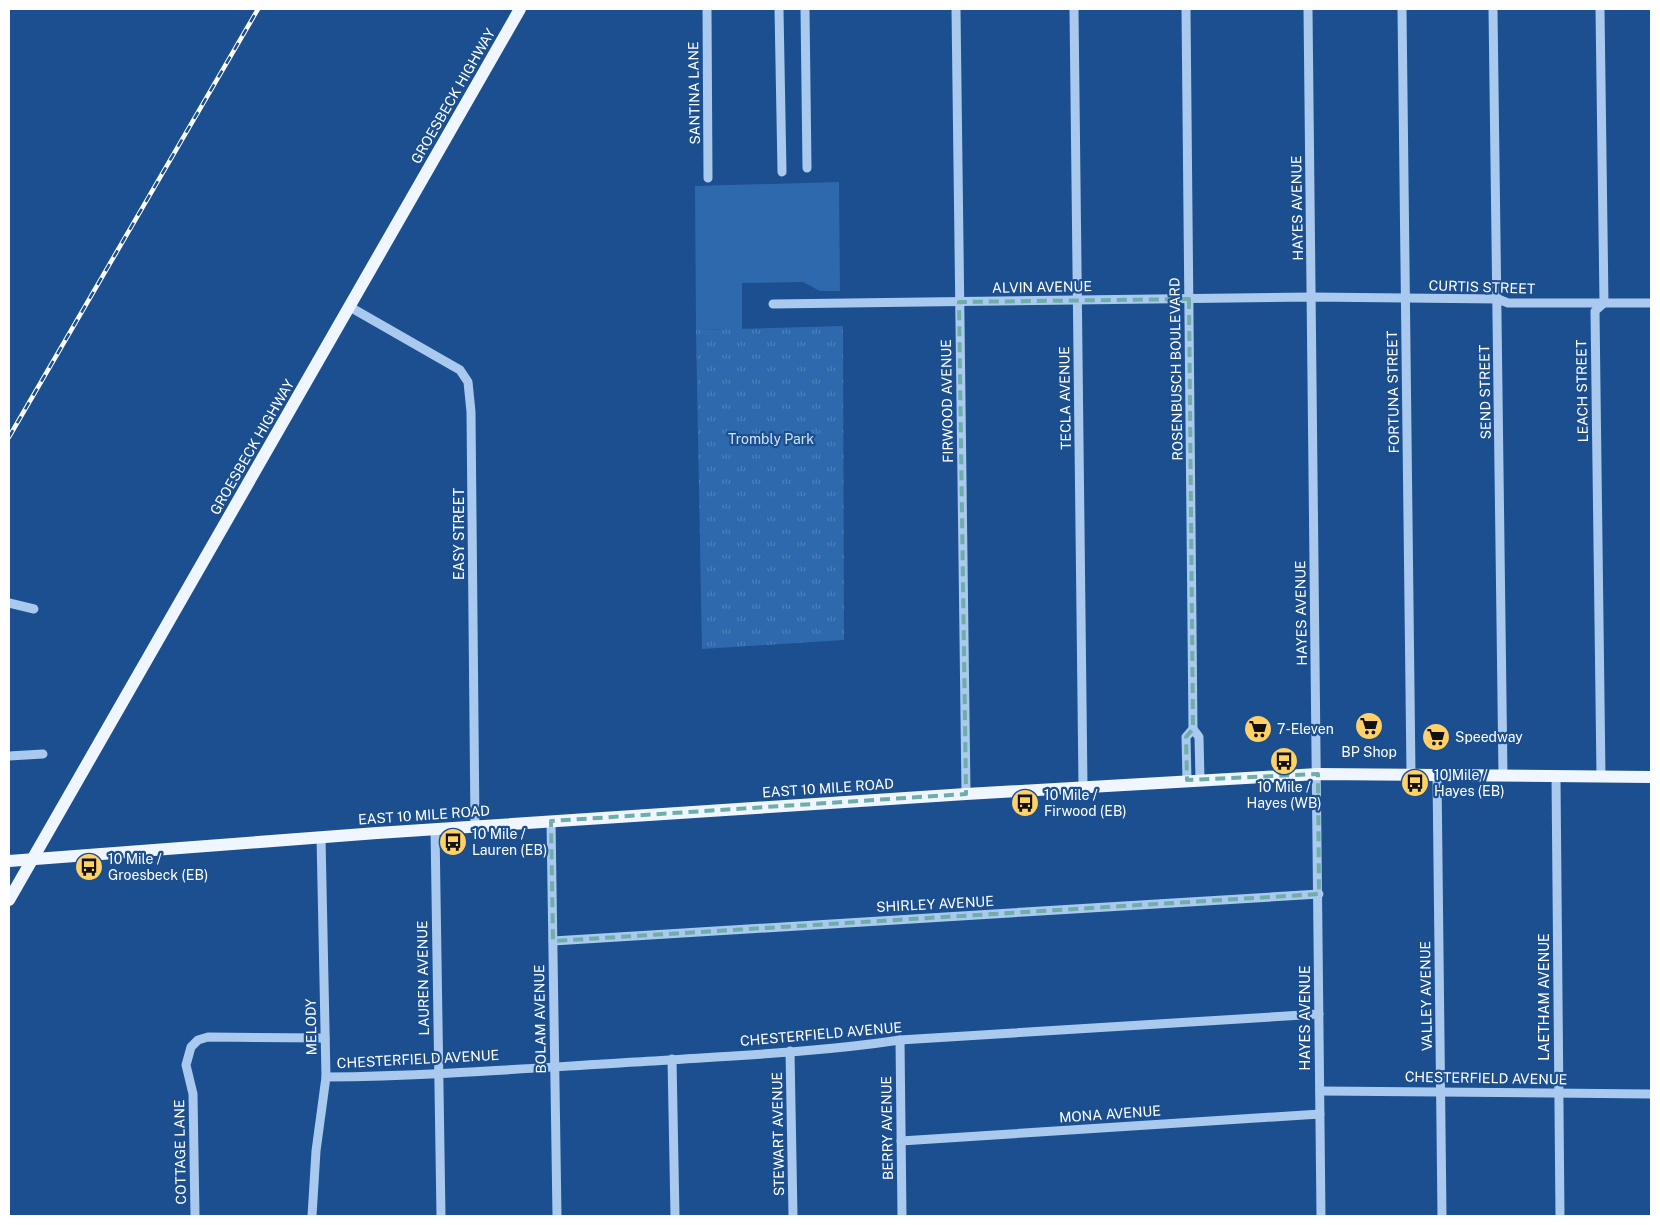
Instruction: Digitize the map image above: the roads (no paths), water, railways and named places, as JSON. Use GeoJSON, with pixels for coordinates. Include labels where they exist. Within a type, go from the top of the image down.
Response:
{"type":"FeatureCollection","features":[{"type":"Feature","properties":{"kind":"main road","name":"GROESBECK HIGHWAY"},"geometry":{"type":"LineString","coordinates":[[9,900],[520,9]]}},
{"type":"Feature","properties":{"kind":"main road","name":"EAST 10 MILE ROAD"},"geometry":{"type":"LineString","coordinates":[[9,861],[474,826],[1194,780],[1318,774],[1651,777]]}},
{"type":"Feature","properties":{"kind":"street","name":"SANTINA LANE"},"geometry":{"type":"LineString","coordinates":[[707,9],[708,178]]}},
{"type":"Feature","properties":{"kind":"street"},"geometry":{"type":"LineString","coordinates":[[779,9],[782,172]]}},
{"type":"Feature","properties":{"kind":"street"},"geometry":{"type":"LineString","coordinates":[[805,9],[807,168]]}},
{"type":"Feature","properties":{"kind":"street","name":"FIRWOOD AVENUE"},"geometry":{"type":"LineString","coordinates":[[956,9],[966,794]]}},
{"type":"Feature","properties":{"kind":"street","name":"TECLA AVENUE"},"geometry":{"type":"LineString","coordinates":[[1074,9],[1083,787]]}},
{"type":"Feature","properties":{"kind":"street","name":"ROSENBUSCH BOULEVARD"},"geometry":{"type":"LineString","coordinates":[[1186,9],[1193,730],[1186,736],[1194,780]]}},
{"type":"Feature","properties":{"kind":"street","name":"HAYES AVENUE"},"geometry":{"type":"LineString","coordinates":[[1308,9],[1318,774],[1321,1216]]}},
{"type":"Feature","properties":{"kind":"street","name":"FORTUNA STREET"},"geometry":{"type":"LineString","coordinates":[[1402,9],[1411,774]]}},
{"type":"Feature","properties":{"kind":"street","name":"SEND STREET"},"geometry":{"type":"LineString","coordinates":[[1493,9],[1503,776]]}},
{"type":"Feature","properties":{"kind":"street","name":"LEACH STREET"},"geometry":{"type":"LineString","coordinates":[[1600,9],[1604,303],[1595,311],[1601,777]]}},
{"type":"Feature","properties":{"kind":"street","name":"ALVIN AVENUE"},"geometry":{"type":"LineString","coordinates":[[773,304],[1312,297]]}},
{"type":"Feature","properties":{"kind":"street","name":"CURTIS STREET"},"geometry":{"type":"LineString","coordinates":[[1312,297],[1498,299],[1508,303],[1651,303]]}},
{"type":"Feature","properties":{"kind":"street","name":"EASY STREET"},"geometry":{"type":"LineString","coordinates":[[350,307],[460,370],[468,382],[471,412],[473,513],[474,826]]}},
{"type":"Feature","properties":{"kind":"street"},"geometry":{"type":"LineString","coordinates":[[9,603],[34,610]]}},
{"type":"Feature","properties":{"kind":"street"},"geometry":{"type":"LineString","coordinates":[[9,756],[43,754]]}},
{"type":"Feature","properties":{"kind":"street","name":"VALLEY AVENUE"},"geometry":{"type":"LineString","coordinates":[[1437,775],[1442,1216]]}},
{"type":"Feature","properties":{"kind":"street","name":"LAETHAM AVENUE"},"geometry":{"type":"LineString","coordinates":[[1556,777],[1560,1216]]}},
{"type":"Feature","properties":{"kind":"street","name":"BOLAM AVENUE"},"geometry":{"type":"LineString","coordinates":[[551,822],[557,1216]]}},
{"type":"Feature","properties":{"kind":"street","name":"LAUREN AVENUE"},"geometry":{"type":"LineString","coordinates":[[435,829],[441,1216]]}},
{"type":"Feature","properties":{"kind":"street","name":"MELODY"},"geometry":{"type":"LineString","coordinates":[[312,1216],[316,1151],[326,1077],[321,837]]}},
{"type":"Feature","properties":{"kind":"street","name":"SHIRLEY AVENUE"},"geometry":{"type":"LineString","coordinates":[[554,941],[1319,894]]}},
{"type":"Feature","properties":{"kind":"street","name":"CHESTERFIELD AVENUE"},"geometry":{"type":"LineString","coordinates":[[326,1077],[554,1067],[790,1051],[900,1040],[1319,1014]]}},
{"type":"Feature","properties":{"kind":"street","name":"COTTAGE LANE"},"geometry":{"type":"LineString","coordinates":[[195,1216],[193,1094],[186,1065],[191,1047],[198,1040],[208,1037],[325,1038]]}},
{"type":"Feature","properties":{"kind":"street","name":"BERRY AVENUE"},"geometry":{"type":"LineString","coordinates":[[900,1040],[902,1216]]}},
{"type":"Feature","properties":{"kind":"street","name":"STEWART AVENUE"},"geometry":{"type":"LineString","coordinates":[[790,1051],[793,1216]]}},
{"type":"Feature","properties":{"kind":"street"},"geometry":{"type":"LineString","coordinates":[[672,1059],[675,1216]]}},
{"type":"Feature","properties":{"kind":"street","name":"CHESTERFIELD AVENUE"},"geometry":{"type":"LineString","coordinates":[[1320,1091],[1651,1094]]}},
{"type":"Feature","properties":{"kind":"street","name":"MONA AVENUE"},"geometry":{"type":"LineString","coordinates":[[901,1141],[1320,1114]]}},
{"type":"Feature","properties":{"kind":"street"},"geometry":{"type":"LineString","coordinates":[[1311,1216],[1321,1216]]}},
{"type":"Feature","properties":{"kind":"railway"},"geometry":{"type":"LineString","coordinates":[[9,437],[258,9]]}},
{"type":"Feature","properties":{"kind":"place","name":"BP Shop"},"geometry":{"type":"Point","coordinates":[1369,726]}},
{"type":"Feature","properties":{"kind":"place","name":"7-Eleven"},"geometry":{"type":"Point","coordinates":[1258,729]}},
{"type":"Feature","properties":{"kind":"place","name":"Speedway"},"geometry":{"type":"Point","coordinates":[1436,737]}},
{"type":"Feature","properties":{"kind":"place","name":"10 Mile / Hayes (WB)"},"geometry":{"type":"Point","coordinates":[1284,761]}},
{"type":"Feature","properties":{"kind":"place","name":"10 Mile / Hayes (EB)"},"geometry":{"type":"Point","coordinates":[1415,783]}},
{"type":"Feature","properties":{"kind":"place","name":"10 Mile / Firwood (EB)"},"geometry":{"type":"Point","coordinates":[1025,803]}},
{"type":"Feature","properties":{"kind":"place","name":"10 Mile / Lauren (EB)"},"geometry":{"type":"Point","coordinates":[453,842]}},
{"type":"Feature","properties":{"kind":"place","name":"10 Mile / Groesbeck (EB)"},"geometry":{"type":"Point","coordinates":[89,867]}},
{"type":"Feature","properties":{"kind":"park label","name":"Trombly Park"},"geometry":{"type":"Point","coordinates":[771,439]}}]}
